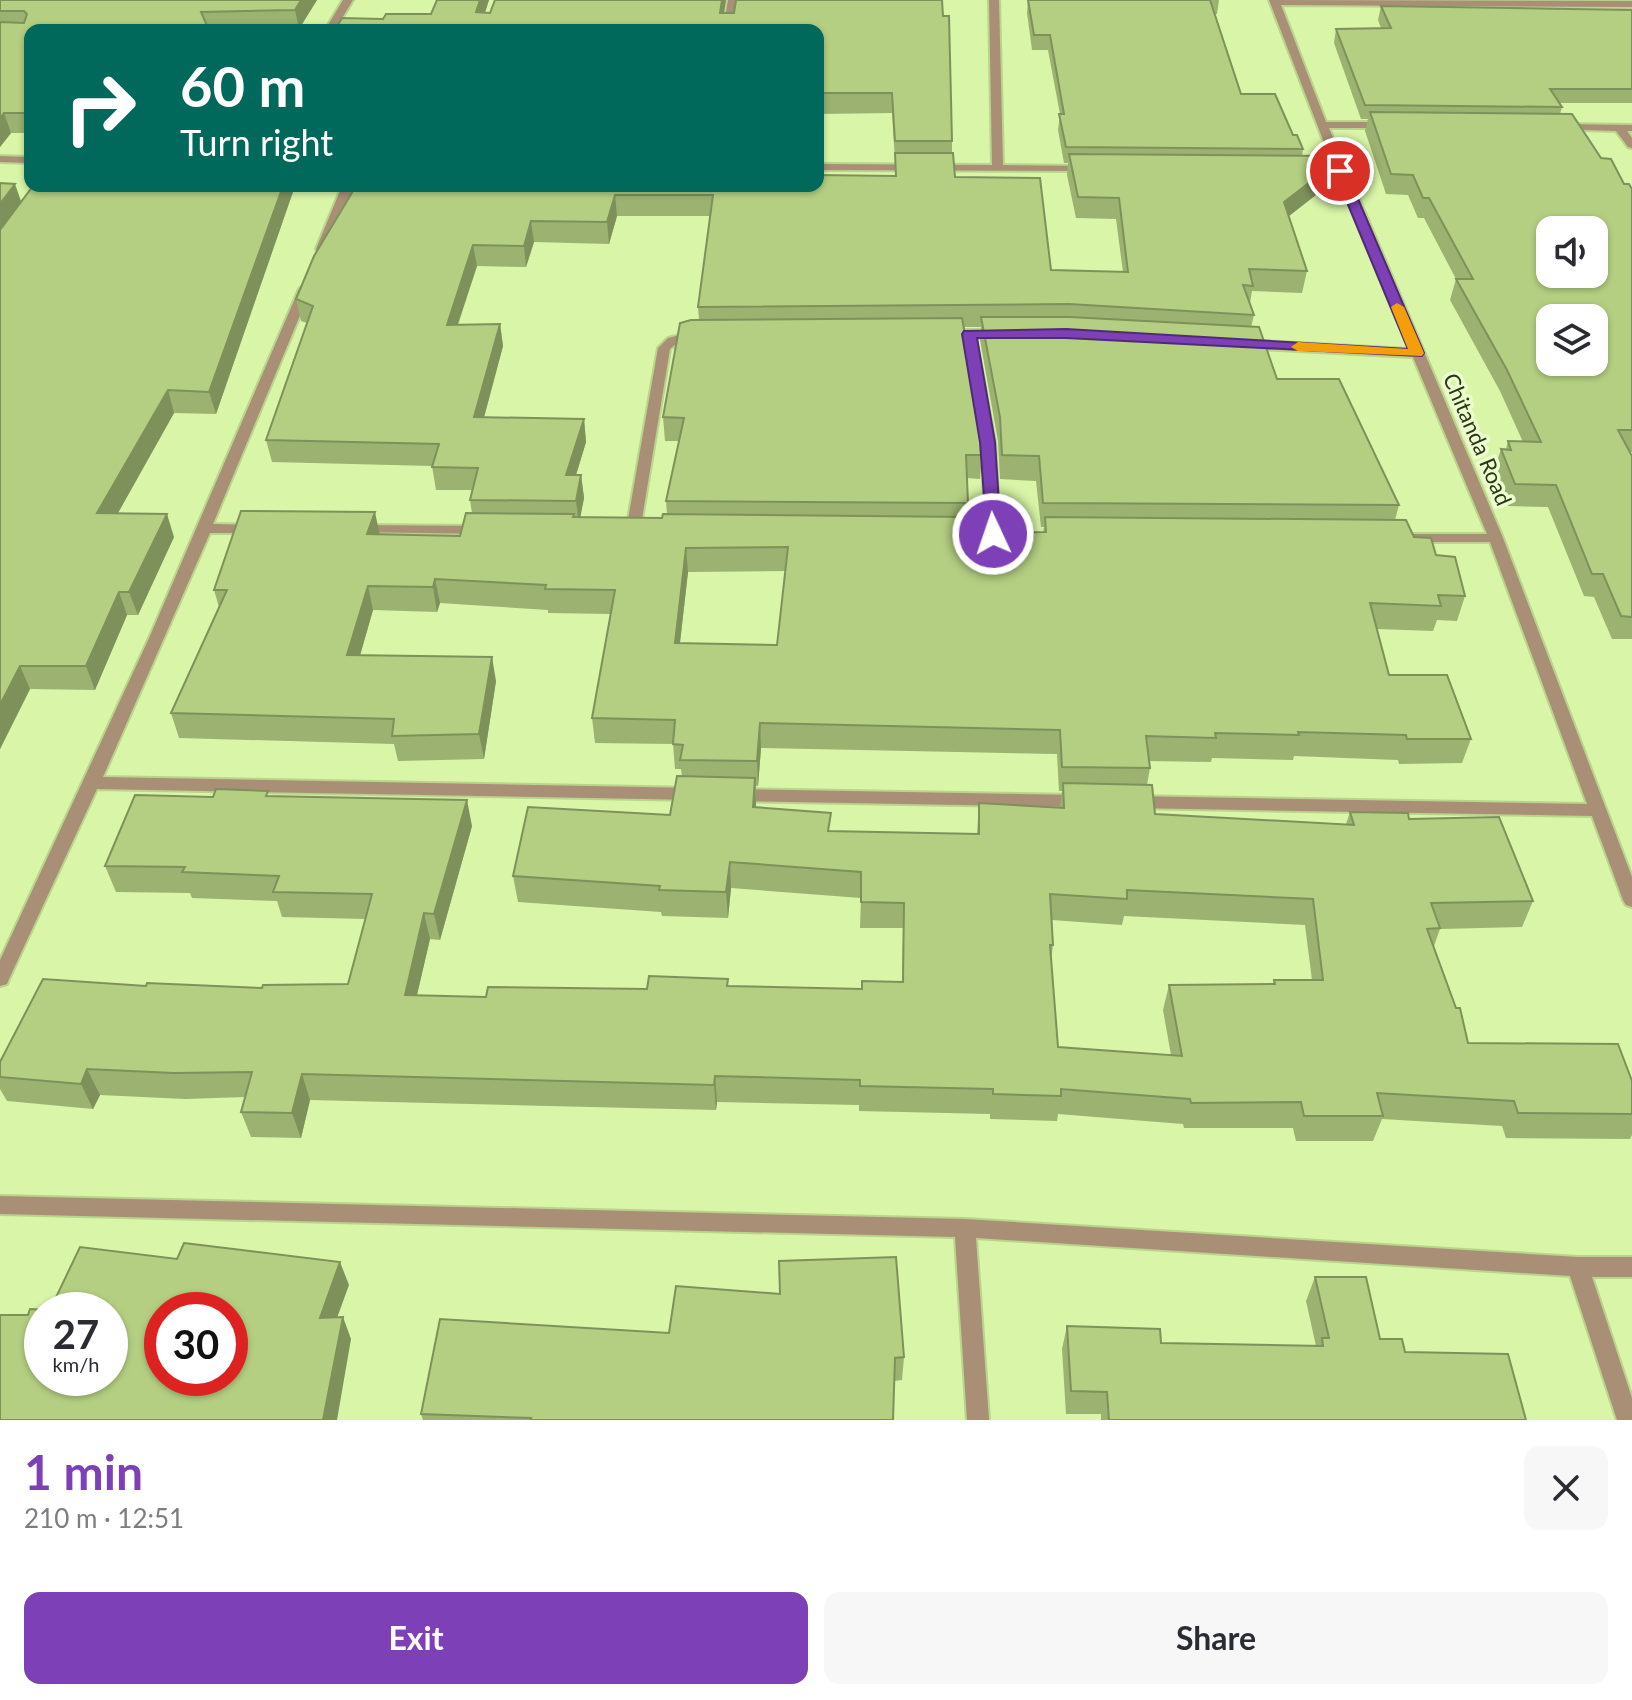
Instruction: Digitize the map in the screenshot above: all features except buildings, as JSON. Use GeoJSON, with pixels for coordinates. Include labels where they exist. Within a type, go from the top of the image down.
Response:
{"type":"FeatureCollection","features":[{"type":"Feature","properties":{"kind":"street"},"geometry":{"type":"LineString","coordinates":[[334,24],[348,0]]}},
{"type":"Feature","properties":{"kind":"street"},"geometry":{"type":"LineString","coordinates":[[729,24],[733,0]]}},
{"type":"Feature","properties":{"kind":"street"},"geometry":{"type":"LineString","coordinates":[[994,0],[998,168]]}},
{"type":"Feature","properties":{"kind":"street"},"geometry":{"type":"LineString","coordinates":[[1275,1],[1632,4]]}},
{"type":"Feature","properties":{"kind":"street","name":"Chitanda Road"},"geometry":{"type":"LineString","coordinates":[[1275,1],[1340,171],[1496,538],[1632,900]]}},
{"type":"Feature","properties":{"kind":"street"},"geometry":{"type":"LineString","coordinates":[[1322,125],[1395,125]]}},
{"type":"Feature","properties":{"kind":"street"},"geometry":{"type":"LineString","coordinates":[[1544,127],[1632,128]]}},
{"type":"Feature","properties":{"kind":"street"},"geometry":{"type":"LineString","coordinates":[[1619,128],[1632,145]]}},
{"type":"Feature","properties":{"kind":"street"},"geometry":{"type":"LineString","coordinates":[[0,159],[24,160]]}},
{"type":"Feature","properties":{"kind":"street"},"geometry":{"type":"LineString","coordinates":[[824,167],[1107,169]]}},
{"type":"Feature","properties":{"kind":"street"},"geometry":{"type":"LineString","coordinates":[[1324,171],[1340,171]]}},
{"type":"Feature","properties":{"kind":"street"},"geometry":{"type":"LineString","coordinates":[[0,979],[94,783],[206,528],[345,192]]}},
{"type":"Feature","properties":{"kind":"street"},"geometry":{"type":"LineString","coordinates":[[924,334],[1011,333]]}},
{"type":"Feature","properties":{"kind":"street"},"geometry":{"type":"LineString","coordinates":[[969,334],[988,442],[993,534]]}},
{"type":"Feature","properties":{"kind":"street"},"geometry":{"type":"LineString","coordinates":[[633,531],[664,348],[672,341],[708,335]]}},
{"type":"Feature","properties":{"kind":"street"},"geometry":{"type":"LineString","coordinates":[[1226,343],[1417,353]]}},
{"type":"Feature","properties":{"kind":"street"},"geometry":{"type":"LineString","coordinates":[[206,528],[270,529]]}},
{"type":"Feature","properties":{"kind":"street"},"geometry":{"type":"LineString","coordinates":[[349,529],[507,530]]}},
{"type":"Feature","properties":{"kind":"street"},"geometry":{"type":"LineString","coordinates":[[1402,538],[1496,538]]}},
{"type":"Feature","properties":{"kind":"street"},"geometry":{"type":"LineString","coordinates":[[94,783],[1598,810]]}},
{"type":"Feature","properties":{"kind":"street"},"geometry":{"type":"LineString","coordinates":[[0,1205],[965,1228],[1578,1267],[1632,1267]]}},
{"type":"Feature","properties":{"kind":"street"},"geometry":{"type":"LineString","coordinates":[[965,1228],[978,1420]]}},
{"type":"Feature","properties":{"kind":"street"},"geometry":{"type":"LineString","coordinates":[[1578,1267],[1628,1420]]}},
{"type":"Feature","properties":{"kind":"slow traffic"},"geometry":{"type":"LineString","coordinates":[[1298,347],[1417,353],[1397,307]]}},
{"type":"Feature","properties":{"kind":"route"},"geometry":{"type":"LineString","coordinates":[[993,534],[988,442],[976,390],[969,334],[1066,333],[1417,353],[1340,171]]}}]}
